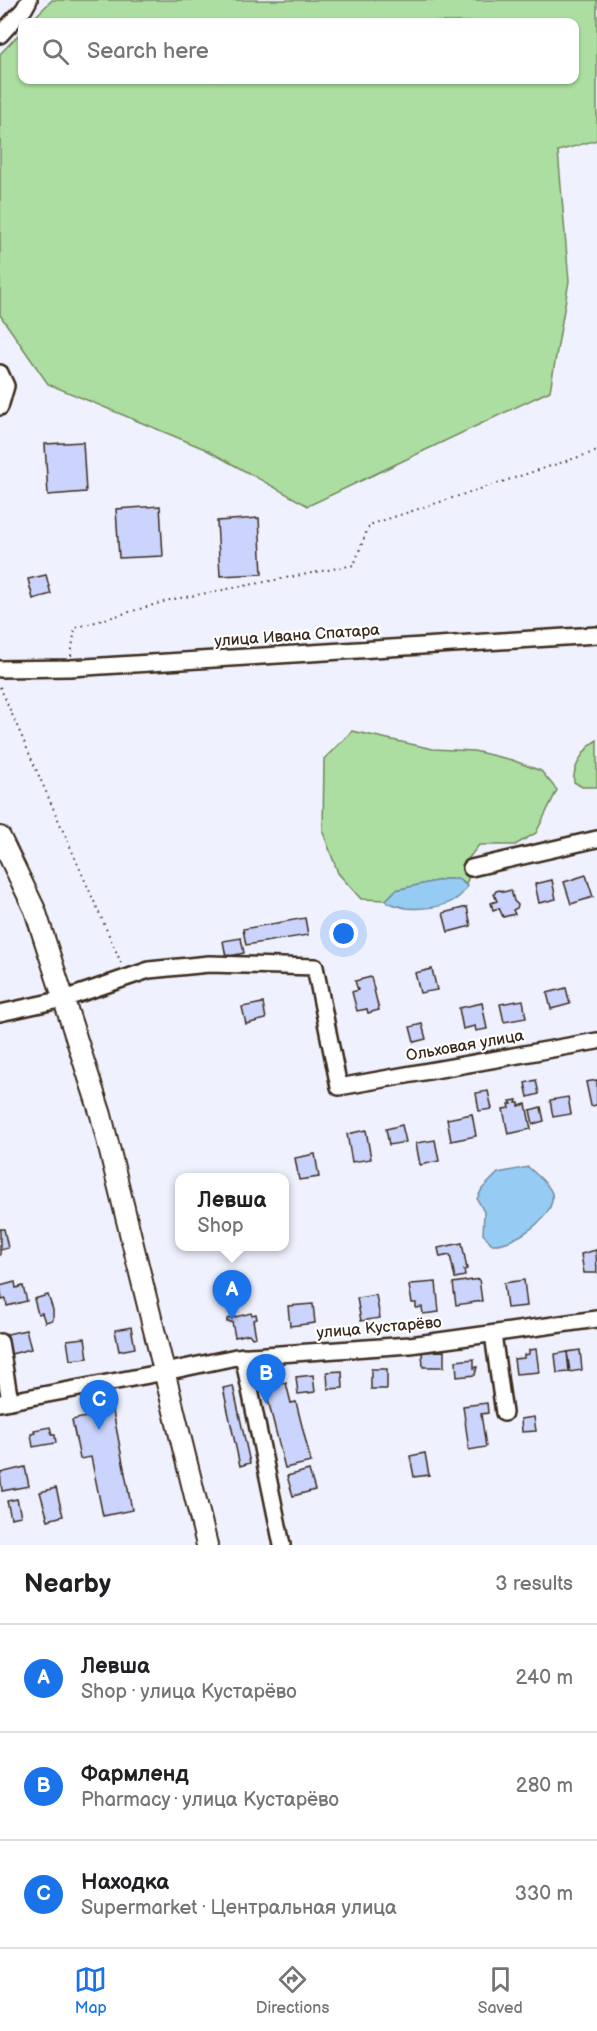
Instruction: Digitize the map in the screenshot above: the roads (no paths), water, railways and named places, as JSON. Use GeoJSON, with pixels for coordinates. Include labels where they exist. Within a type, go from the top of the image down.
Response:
{"type":"FeatureCollection","features":[{"type":"Feature","properties":{"kind":"main road"},"geometry":{"type":"LineString","coordinates":[[0,837],[6,862],[35,910],[101,1115],[207,1545]]}},
{"type":"Feature","properties":{"kind":"street"},"geometry":{"type":"LineString","coordinates":[[0,35],[24,9],[29,0]]}},
{"type":"Feature","properties":{"kind":"street"},"geometry":{"type":"LineString","coordinates":[[0,373],[6,386],[0,407]]}},
{"type":"Feature","properties":{"kind":"street","name":"улица Ивана Спатара"},"geometry":{"type":"LineString","coordinates":[[0,669],[70,668],[597,635]]}},
{"type":"Feature","properties":{"kind":"street"},"geometry":{"type":"LineString","coordinates":[[471,868],[597,840]]}},
{"type":"Feature","properties":{"kind":"street","name":"Ольховая улица"},"geometry":{"type":"LineString","coordinates":[[63,999],[149,970],[209,964],[315,967],[339,1087],[597,1041]]}},
{"type":"Feature","properties":{"kind":"street"},"geometry":{"type":"LineString","coordinates":[[0,1013],[63,999]]}},
{"type":"Feature","properties":{"kind":"street","name":"улица Кустарёво"},"geometry":{"type":"LineString","coordinates":[[5,1402],[243,1356],[410,1345],[597,1319]]}},
{"type":"Feature","properties":{"kind":"street"},"geometry":{"type":"LineString","coordinates":[[493,1334],[504,1413]]}},
{"type":"Feature","properties":{"kind":"street"},"geometry":{"type":"LineString","coordinates":[[0,1342],[5,1402]]}},
{"type":"Feature","properties":{"kind":"street"},"geometry":{"type":"LineString","coordinates":[[243,1356],[282,1545]]}},
{"type":"Feature","properties":{"kind":"water"},"geometry":{"type":"Polygon","coordinates":[[[445,879],[458,879],[467,886],[463,893],[449,903],[441,906],[406,908],[387,903],[386,900],[396,890],[445,879]]]}},
{"type":"Feature","properties":{"kind":"water"},"geometry":{"type":"Polygon","coordinates":[[[528,1167],[551,1191],[551,1203],[547,1212],[521,1235],[511,1240],[492,1244],[483,1234],[484,1212],[477,1199],[482,1189],[498,1173],[528,1167]]]}},
{"type":"Feature","properties":{"kind":"place","name":"Левша"},"geometry":{"type":"Point","coordinates":[232,1320]}},
{"type":"Feature","properties":{"kind":"place","name":"Фармленд"},"geometry":{"type":"Point","coordinates":[266,1404]}},
{"type":"Feature","properties":{"kind":"place","name":"Находка"},"geometry":{"type":"Point","coordinates":[99,1430]}}]}
